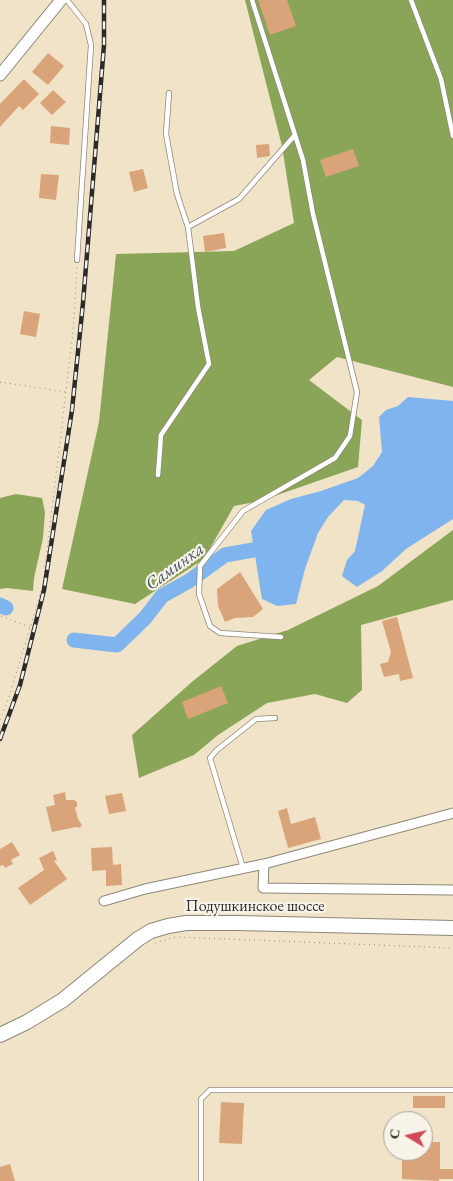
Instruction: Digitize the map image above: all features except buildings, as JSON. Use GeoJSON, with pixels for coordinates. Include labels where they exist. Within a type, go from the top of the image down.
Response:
{"type":"FeatureCollection","features":[{"type":"Feature","properties":{"kind":"main road","name":"Подушкинское шоссе"},"geometry":{"type":"LineString","coordinates":[[0,1035],[27,1022],[63,1000],[138,940],[151,932],[168,926],[186,923],[237,923],[453,928]]}},
{"type":"Feature","properties":{"kind":"street"},"geometry":{"type":"LineString","coordinates":[[0,75],[61,0]]}},
{"type":"Feature","properties":{"kind":"street"},"geometry":{"type":"LineString","coordinates":[[104,901],[145,889],[264,864],[453,813]]}},
{"type":"Feature","properties":{"kind":"street"},"geometry":{"type":"LineString","coordinates":[[264,864],[263,888],[453,890]]}},
{"type":"Feature","properties":{"kind":"lane"},"geometry":{"type":"LineString","coordinates":[[67,0],[86,24],[91,45],[77,260]]}},
{"type":"Feature","properties":{"kind":"lane"},"geometry":{"type":"LineString","coordinates":[[252,0],[303,160],[313,214],[356,392],[350,436],[335,458],[243,510],[200,566],[199,594],[210,626],[220,633],[282,636]]}},
{"type":"Feature","properties":{"kind":"lane"},"geometry":{"type":"LineString","coordinates":[[411,0],[441,79],[453,136]]}},
{"type":"Feature","properties":{"kind":"lane"},"geometry":{"type":"LineString","coordinates":[[158,475],[161,435],[209,364],[198,307],[188,226],[177,194],[166,134],[169,93]]}},
{"type":"Feature","properties":{"kind":"lane"},"geometry":{"type":"LineString","coordinates":[[188,226],[238,199],[294,135]]}},
{"type":"Feature","properties":{"kind":"lane"},"geometry":{"type":"LineString","coordinates":[[243,868],[210,758],[217,750],[256,719],[275,718]]}},
{"type":"Feature","properties":{"kind":"lane"},"geometry":{"type":"LineString","coordinates":[[201,1181],[201,1099],[210,1090],[453,1090]]}},
{"type":"Feature","properties":{"kind":"path"},"geometry":{"type":"LineString","coordinates":[[0,720],[43,585],[73,332],[77,260]]}},
{"type":"Feature","properties":{"kind":"path"},"geometry":{"type":"LineString","coordinates":[[0,382],[66,393]]}},
{"type":"Feature","properties":{"kind":"path"},"geometry":{"type":"LineString","coordinates":[[1,616],[30,627]]}},
{"type":"Feature","properties":{"kind":"path"},"geometry":{"type":"LineString","coordinates":[[151,944],[175,937],[453,948]]}},
{"type":"Feature","properties":{"kind":"green space"},"geometry":{"type":"Polygon","coordinates":[[[245,0],[453,0],[453,387],[337,357],[309,380],[362,420],[358,467],[260,501],[234,506],[204,559],[135,604],[62,589],[99,422],[116,254],[234,251],[294,223],[282,146],[245,0]]]}},
{"type":"Feature","properties":{"kind":"green space"},"geometry":{"type":"Polygon","coordinates":[[[16,494],[42,498],[45,512],[43,538],[33,591],[0,589],[0,498],[16,494]]]}},
{"type":"Feature","properties":{"kind":"green space"},"geometry":{"type":"Polygon","coordinates":[[[453,530],[453,600],[361,625],[362,690],[347,703],[315,694],[267,703],[218,735],[194,755],[139,778],[132,735],[193,681],[237,646],[288,630],[378,586],[453,530]]]}},
{"type":"Feature","properties":{"kind":"water"},"geometry":{"type":"Polygon","coordinates":[[[408,397],[453,401],[453,519],[406,549],[382,571],[357,587],[342,576],[347,560],[355,551],[365,505],[358,501],[344,500],[328,517],[318,533],[305,569],[296,604],[277,606],[262,599],[251,531],[266,510],[291,499],[358,478],[373,466],[382,452],[379,417],[386,410],[398,406],[408,397]]]}},
{"type":"Feature","properties":{"kind":"waterway","name":"Саминка"},"geometry":{"type":"LineString","coordinates":[[74,640],[117,645],[145,618],[162,596],[189,581],[225,555],[253,550]]}},
{"type":"Feature","properties":{"kind":"waterway","name":"Саминка"},"geometry":{"type":"LineString","coordinates":[[0,605],[6,608]]}},
{"type":"Feature","properties":{"kind":"railway"},"geometry":{"type":"LineString","coordinates":[[0,739],[20,685],[44,590],[72,410],[83,303],[104,45],[104,0]]}}]}
